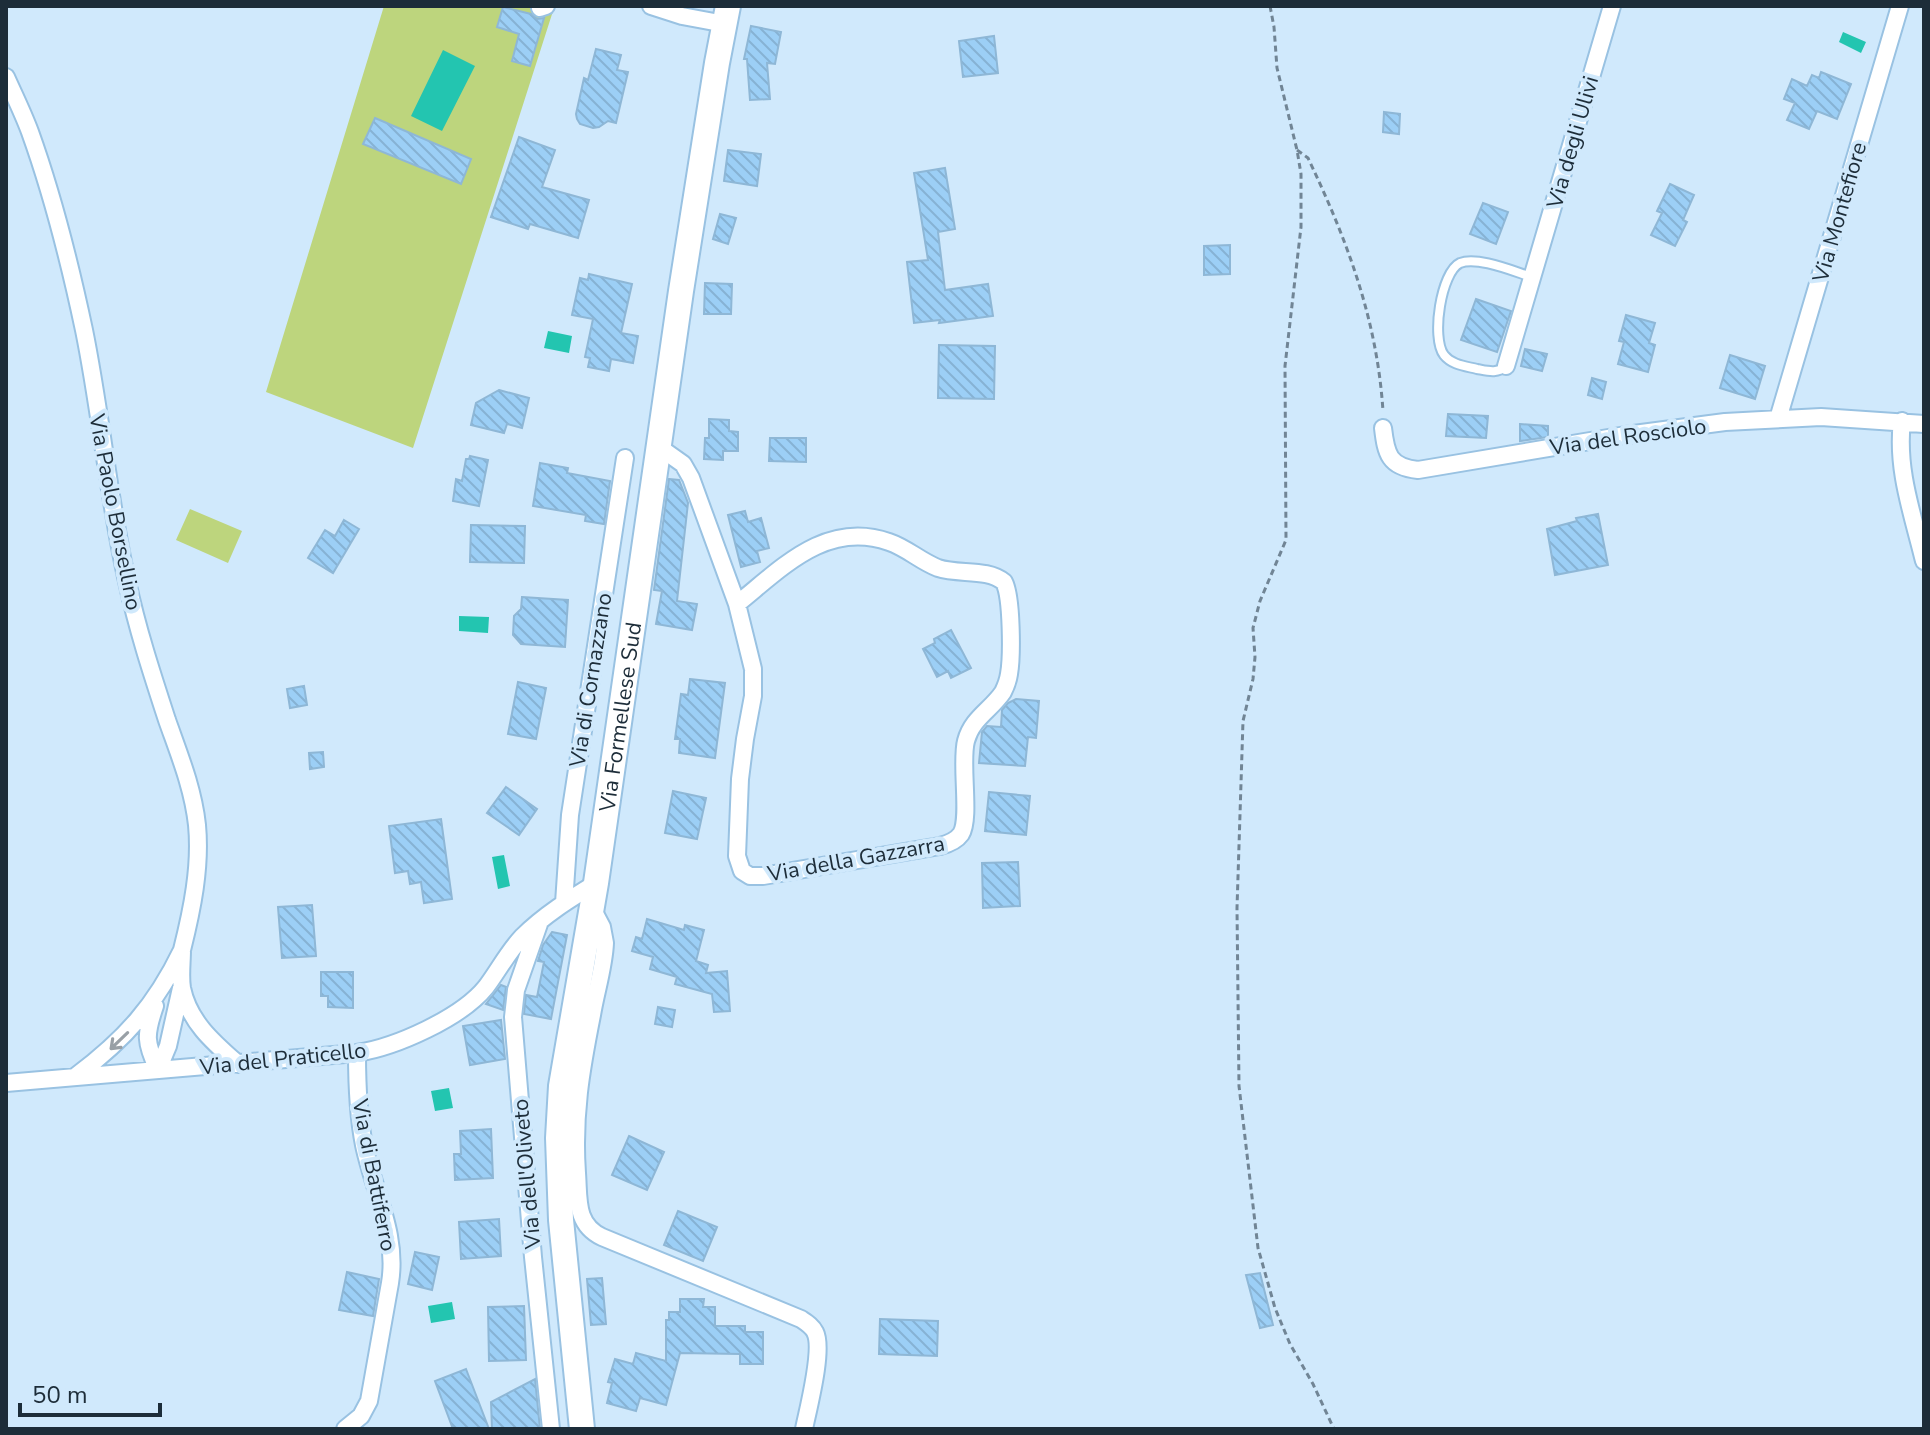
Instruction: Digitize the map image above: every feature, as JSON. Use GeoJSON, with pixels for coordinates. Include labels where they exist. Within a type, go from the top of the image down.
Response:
{"type":"FeatureCollection","features":[{"type":"Feature","properties":{"kind":"street"},"geometry":{"type":"LineString","coordinates":[[651,6],[682,16],[727,15]]}},
{"type":"Feature","properties":{"kind":"street","name":"Via degli Ulivi"},"geometry":{"type":"LineString","coordinates":[[1506,366],[1612,6]]}},
{"type":"Feature","properties":{"kind":"street","name":"Via Montefiore"},"geometry":{"type":"LineString","coordinates":[[1778,419],[1900,6]]}},
{"type":"Feature","properties":{"kind":"street","name":"Via Formellese Sud"},"geometry":{"type":"LineString","coordinates":[[582,1429],[561,1220],[558,1127],[563,1063],[594,895],[681,291],[727,15]]}},
{"type":"Feature","properties":{"kind":"street","name":"Via Paolo Borsellino"},"geometry":{"type":"LineString","coordinates":[[6,77],[29,130],[55,208],[84,332],[126,579],[145,652],[195,811],[198,843],[196,868],[192,908],[182,950]]}},
{"type":"Feature","properties":{"kind":"street","name":"Via del Rosciolo"},"geometry":{"type":"LineString","coordinates":[[1383,428],[1391,458],[1401,467],[1418,470],[1639,433],[1725,422],[1833,418],[1924,424]]}},
{"type":"Feature","properties":{"kind":"street"},"geometry":{"type":"LineString","coordinates":[[1902,421],[1901,466],[1924,561]]}},
{"type":"Feature","properties":{"kind":"street","name":"Via della Gazzarra"},"geometry":{"type":"LineString","coordinates":[[659,447],[678,459],[691,478],[737,604],[751,654],[753,701],[740,779],[737,856],[742,871],[750,876],[763,876],[940,846],[959,836],[964,824],[967,736],[978,718],[1000,696],[1009,679],[1009,596],[1004,582],[992,575],[953,572],[937,567],[884,540],[848,536],[808,549],[737,604]]}},
{"type":"Feature","properties":{"kind":"street","name":"Via di Cornazzano"},"geometry":{"type":"LineString","coordinates":[[564,903],[572,800],[625,458]]}},
{"type":"Feature","properties":{"kind":"street"},"geometry":{"type":"LineString","coordinates":[[594,895],[605,943],[577,1102],[575,1149],[582,1219],[588,1228],[602,1237],[801,1319],[812,1327],[817,1335],[818,1350],[804,1429]]}},
{"type":"Feature","properties":{"kind":"street","name":"Via del Praticello"},"geometry":{"type":"LineString","coordinates":[[6,1083],[357,1053],[391,1045],[461,1010],[480,993],[516,944],[540,921],[564,903],[594,895]]}},
{"type":"Feature","properties":{"kind":"street","name":"Via dell'Oliveto"},"geometry":{"type":"LineString","coordinates":[[540,921],[516,990],[513,1017],[551,1429]]}},
{"type":"Feature","properties":{"kind":"street"},"geometry":{"type":"LineString","coordinates":[[158,1070],[168,1046],[182,986],[182,950]]}},
{"type":"Feature","properties":{"kind":"street"},"geometry":{"type":"LineString","coordinates":[[76,1076],[129,1031],[168,978],[182,950]]}},
{"type":"Feature","properties":{"kind":"street"},"geometry":{"type":"LineString","coordinates":[[182,986],[188,1006],[202,1030],[238,1064]]}},
{"type":"Feature","properties":{"kind":"street"},"geometry":{"type":"LineString","coordinates":[[158,1070],[147,1037],[160,989]]}},
{"type":"Feature","properties":{"kind":"street","name":"Via di Battiferro"},"geometry":{"type":"LineString","coordinates":[[345,1429],[361,1416],[369,1401],[392,1256],[388,1225],[367,1159],[362,1131],[357,1053]]}},
{"type":"Feature","properties":{"kind":"lane","name":"Via degli Ulivi"},"geometry":{"type":"LineString","coordinates":[[1506,366],[1498,372],[1487,371],[1458,365],[1444,354],[1437,329],[1442,297],[1454,269],[1462,263],[1489,264],[1532,277]]}},
{"type":"Feature","properties":{"kind":"path"},"geometry":{"type":"LineString","coordinates":[[1270,6],[1277,68],[1297,150],[1301,227],[1285,366],[1286,540],[1260,601],[1253,628],[1253,679],[1243,721],[1237,924],[1239,1086],[1258,1248],[1275,1308],[1290,1344],[1334,1429]]}},
{"type":"Feature","properties":{"kind":"path"},"geometry":{"type":"LineString","coordinates":[[1297,150],[1308,158],[1325,193],[1344,237],[1369,314],[1380,375],[1383,428]]}},
{"type":"Feature","properties":{"kind":"shaded area"},"geometry":{"type":"Polygon","coordinates":[[[384,6],[531,6],[553,11],[413,448],[266,392],[384,6]]]}},
{"type":"Feature","properties":{"kind":"shaded area"},"geometry":{"type":"Polygon","coordinates":[[[1843,32],[1866,42],[1861,53],[1839,42],[1843,32]]]}},
{"type":"Feature","properties":{"kind":"shaded area"},"geometry":{"type":"Polygon","coordinates":[[[443,50],[475,66],[442,131],[411,116],[443,50]]]}},
{"type":"Feature","properties":{"kind":"shaded area"},"geometry":{"type":"Polygon","coordinates":[[[548,331],[572,336],[569,353],[544,348],[548,331]]]}},
{"type":"Feature","properties":{"kind":"shaded area"},"geometry":{"type":"Polygon","coordinates":[[[190,509],[242,531],[228,563],[176,540],[190,509]]]}},
{"type":"Feature","properties":{"kind":"shaded area"},"geometry":{"type":"Polygon","coordinates":[[[459,616],[489,617],[488,633],[459,631],[459,616]]]}},
{"type":"Feature","properties":{"kind":"shaded area"},"geometry":{"type":"Polygon","coordinates":[[[504,855],[510,886],[498,889],[492,857],[504,855]]]}},
{"type":"Feature","properties":{"kind":"shaded area"},"geometry":{"type":"Polygon","coordinates":[[[449,1088],[453,1108],[435,1111],[431,1091],[449,1088]]]}},
{"type":"Feature","properties":{"kind":"shaded area"},"geometry":{"type":"Polygon","coordinates":[[[452,1302],[455,1319],[431,1323],[428,1306],[452,1302]]]}},
{"type":"Feature","properties":{"kind":"building"},"geometry":{"type":"Polygon","coordinates":[[[503,7],[531,14],[537,19],[544,18],[530,66],[512,61],[519,34],[497,27],[503,7]]]}},
{"type":"Feature","properties":{"kind":"building"},"geometry":{"type":"Polygon","coordinates":[[[751,26],[781,32],[775,64],[767,63],[770,99],[750,100],[747,59],[744,59],[751,26]]]}},
{"type":"Feature","properties":{"kind":"building"},"geometry":{"type":"Polygon","coordinates":[[[994,36],[998,73],[963,77],[959,41],[994,36]]]}},
{"type":"Feature","properties":{"kind":"building"},"geometry":{"type":"Polygon","coordinates":[[[596,49],[621,55],[617,70],[628,72],[616,123],[608,121],[593,128],[580,124],[576,114],[584,78],[588,80],[596,49]]]}},
{"type":"Feature","properties":{"kind":"building"},"geometry":{"type":"Polygon","coordinates":[[[1821,72],[1851,84],[1837,119],[1817,111],[1809,129],[1787,120],[1795,103],[1784,99],[1792,79],[1807,86],[1812,75],[1819,78],[1821,72]]]}},
{"type":"Feature","properties":{"kind":"building"},"geometry":{"type":"Polygon","coordinates":[[[1384,112],[1400,114],[1399,134],[1383,132],[1384,112]]]}},
{"type":"Feature","properties":{"kind":"building"},"geometry":{"type":"Polygon","coordinates":[[[375,118],[471,159],[461,184],[363,144],[375,118]]]}},
{"type":"Feature","properties":{"kind":"building"},"geometry":{"type":"Polygon","coordinates":[[[519,137],[555,150],[542,187],[589,200],[578,238],[530,224],[528,229],[491,217],[519,137]]]}},
{"type":"Feature","properties":{"kind":"building"},"geometry":{"type":"Polygon","coordinates":[[[728,150],[761,154],[757,186],[724,181],[728,150]]]}},
{"type":"Feature","properties":{"kind":"building"},"geometry":{"type":"Polygon","coordinates":[[[945,168],[955,229],[938,232],[945,290],[988,284],[993,316],[914,323],[907,262],[928,260],[914,173],[945,168]]]}},
{"type":"Feature","properties":{"kind":"building"},"geometry":{"type":"Polygon","coordinates":[[[1670,184],[1694,195],[1683,220],[1687,222],[1675,246],[1651,235],[1662,213],[1657,211],[1670,184]]]}},
{"type":"Feature","properties":{"kind":"building"},"geometry":{"type":"Polygon","coordinates":[[[1483,203],[1508,212],[1496,244],[1470,234],[1483,203]]]}},
{"type":"Feature","properties":{"kind":"building"},"geometry":{"type":"Polygon","coordinates":[[[720,214],[736,218],[728,244],[713,239],[720,214]]]}},
{"type":"Feature","properties":{"kind":"building"},"geometry":{"type":"Polygon","coordinates":[[[1230,245],[1230,274],[1204,275],[1204,246],[1230,245]]]}},
{"type":"Feature","properties":{"kind":"building"},"geometry":{"type":"Polygon","coordinates":[[[589,274],[632,284],[621,333],[638,336],[633,363],[611,359],[609,371],[588,367],[590,358],[585,357],[593,319],[572,315],[580,278],[588,280],[589,274]]]}},
{"type":"Feature","properties":{"kind":"building"},"geometry":{"type":"Polygon","coordinates":[[[705,283],[732,284],[731,314],[704,314],[705,283]]]}},
{"type":"Feature","properties":{"kind":"building"},"geometry":{"type":"Polygon","coordinates":[[[1476,299],[1511,311],[1497,352],[1461,340],[1476,299]]]}},
{"type":"Feature","properties":{"kind":"building"},"geometry":{"type":"Polygon","coordinates":[[[1626,315],[1655,323],[1649,343],[1655,345],[1648,372],[1618,364],[1624,342],[1619,341],[1626,315]]]}},
{"type":"Feature","properties":{"kind":"building"},"geometry":{"type":"Polygon","coordinates":[[[939,345],[995,346],[994,399],[938,398],[939,345]]]}},
{"type":"Feature","properties":{"kind":"building"},"geometry":{"type":"Polygon","coordinates":[[[1525,349],[1547,354],[1542,371],[1521,366],[1525,349]]]}},
{"type":"Feature","properties":{"kind":"building"},"geometry":{"type":"Polygon","coordinates":[[[1730,355],[1765,366],[1755,399],[1720,388],[1730,355]]]}},
{"type":"Feature","properties":{"kind":"building"},"geometry":{"type":"Polygon","coordinates":[[[1592,378],[1606,382],[1602,399],[1588,395],[1592,378]]]}},
{"type":"Feature","properties":{"kind":"building"},"geometry":{"type":"Polygon","coordinates":[[[499,390],[529,398],[522,428],[507,424],[504,433],[471,425],[476,403],[499,390]]]}},
{"type":"Feature","properties":{"kind":"building"},"geometry":{"type":"Polygon","coordinates":[[[1448,414],[1488,416],[1486,438],[1446,436],[1448,414]]]}},
{"type":"Feature","properties":{"kind":"building"},"geometry":{"type":"Polygon","coordinates":[[[709,419],[729,420],[729,431],[738,432],[738,451],[723,451],[723,460],[704,459],[709,419]]]}},
{"type":"Feature","properties":{"kind":"building"},"geometry":{"type":"Polygon","coordinates":[[[1520,424],[1548,426],[1548,437],[1520,441],[1520,424]]]}},
{"type":"Feature","properties":{"kind":"building"},"geometry":{"type":"Polygon","coordinates":[[[770,438],[806,438],[806,462],[769,461],[770,438]]]}},
{"type":"Feature","properties":{"kind":"building"},"geometry":{"type":"Polygon","coordinates":[[[470,456],[488,460],[479,506],[453,501],[456,479],[462,481],[466,459],[470,456]]]}},
{"type":"Feature","properties":{"kind":"building"},"geometry":{"type":"Polygon","coordinates":[[[540,463],[568,468],[567,473],[610,481],[604,524],[585,521],[586,515],[533,506],[540,463]]]}},
{"type":"Feature","properties":{"kind":"building"},"geometry":{"type":"Polygon","coordinates":[[[669,479],[679,480],[688,503],[677,601],[697,604],[692,630],[656,624],[662,591],[654,590],[669,479]]]}},
{"type":"Feature","properties":{"kind":"building"},"geometry":{"type":"Polygon","coordinates":[[[745,511],[748,522],[761,518],[769,548],[757,551],[760,562],[741,567],[728,515],[745,511]]]}},
{"type":"Feature","properties":{"kind":"building"},"geometry":{"type":"Polygon","coordinates":[[[1598,514],[1608,565],[1555,575],[1547,529],[1598,514]]]}},
{"type":"Feature","properties":{"kind":"building"},"geometry":{"type":"Polygon","coordinates":[[[344,520],[359,529],[333,573],[308,558],[325,530],[335,536],[344,520]]]}},
{"type":"Feature","properties":{"kind":"building"},"geometry":{"type":"Polygon","coordinates":[[[471,525],[525,526],[524,563],[470,562],[471,525]]]}},
{"type":"Feature","properties":{"kind":"building"},"geometry":{"type":"Polygon","coordinates":[[[522,597],[568,600],[565,647],[521,644],[513,635],[514,616],[521,609],[522,597]]]}},
{"type":"Feature","properties":{"kind":"building"},"geometry":{"type":"Polygon","coordinates":[[[951,630],[971,668],[951,678],[948,671],[937,677],[923,649],[951,630]]]}},
{"type":"Feature","properties":{"kind":"building"},"geometry":{"type":"Polygon","coordinates":[[[690,679],[725,683],[715,758],[679,753],[680,739],[675,739],[681,694],[688,695],[690,679]]]}},
{"type":"Feature","properties":{"kind":"building"},"geometry":{"type":"Polygon","coordinates":[[[518,682],[546,688],[536,739],[508,734],[518,682]]]}},
{"type":"Feature","properties":{"kind":"building"},"geometry":{"type":"Polygon","coordinates":[[[304,686],[307,705],[290,708],[287,689],[304,686]]]}},
{"type":"Feature","properties":{"kind":"building"},"geometry":{"type":"Polygon","coordinates":[[[1016,699],[1039,701],[1036,738],[1028,737],[1025,766],[979,763],[982,732],[987,726],[1001,727],[1002,710],[1016,699]]]}},
{"type":"Feature","properties":{"kind":"building"},"geometry":{"type":"Polygon","coordinates":[[[323,752],[324,767],[310,769],[309,753],[323,752]]]}},
{"type":"Feature","properties":{"kind":"building"},"geometry":{"type":"Polygon","coordinates":[[[506,787],[537,809],[519,835],[487,813],[506,787]]]}},
{"type":"Feature","properties":{"kind":"building"},"geometry":{"type":"Polygon","coordinates":[[[673,791],[706,798],[697,839],[665,833],[673,791]]]}},
{"type":"Feature","properties":{"kind":"building"},"geometry":{"type":"Polygon","coordinates":[[[989,792],[1030,796],[1026,835],[985,831],[989,792]]]}},
{"type":"Feature","properties":{"kind":"building"},"geometry":{"type":"Polygon","coordinates":[[[441,819],[452,899],[424,903],[421,882],[410,884],[408,871],[395,873],[389,826],[441,819]]]}},
{"type":"Feature","properties":{"kind":"building"},"geometry":{"type":"Polygon","coordinates":[[[1018,862],[1020,906],[983,908],[982,863],[1018,862]]]}},
{"type":"Feature","properties":{"kind":"building"},"geometry":{"type":"Polygon","coordinates":[[[312,905],[316,956],[282,958],[278,907],[312,905]]]}},
{"type":"Feature","properties":{"kind":"building"},"geometry":{"type":"Polygon","coordinates":[[[647,919],[684,930],[685,925],[704,930],[696,961],[708,965],[706,973],[727,971],[730,1011],[714,1012],[712,994],[675,984],[677,977],[650,969],[653,957],[632,951],[636,937],[642,939],[647,919]]]}},
{"type":"Feature","properties":{"kind":"building"},"geometry":{"type":"Polygon","coordinates":[[[552,932],[567,935],[551,1019],[524,1014],[526,995],[537,997],[544,962],[538,961],[543,945],[552,932]]]}},
{"type":"Feature","properties":{"kind":"building"},"geometry":{"type":"Polygon","coordinates":[[[321,972],[353,972],[353,1008],[328,1007],[328,996],[321,996],[321,972]]]}},
{"type":"Feature","properties":{"kind":"building"},"geometry":{"type":"Polygon","coordinates":[[[501,985],[506,987],[503,1010],[486,1004],[501,985]]]}},
{"type":"Feature","properties":{"kind":"building"},"geometry":{"type":"Polygon","coordinates":[[[658,1007],[675,1010],[672,1027],[655,1024],[658,1007]]]}},
{"type":"Feature","properties":{"kind":"building"},"geometry":{"type":"Polygon","coordinates":[[[501,1020],[505,1059],[470,1065],[463,1026],[501,1020]]]}},
{"type":"Feature","properties":{"kind":"building"},"geometry":{"type":"Polygon","coordinates":[[[491,1129],[493,1178],[455,1180],[454,1154],[461,1154],[460,1131],[491,1129]]]}},
{"type":"Feature","properties":{"kind":"building"},"geometry":{"type":"Polygon","coordinates":[[[629,1136],[664,1152],[647,1190],[612,1175],[629,1136]]]}},
{"type":"Feature","properties":{"kind":"building"},"geometry":{"type":"Polygon","coordinates":[[[678,1211],[717,1227],[703,1261],[664,1245],[678,1211]]]}},
{"type":"Feature","properties":{"kind":"building"},"geometry":{"type":"Polygon","coordinates":[[[499,1219],[501,1256],[461,1259],[459,1222],[499,1219]]]}},
{"type":"Feature","properties":{"kind":"building"},"geometry":{"type":"Polygon","coordinates":[[[415,1252],[439,1257],[432,1290],[408,1284],[415,1252]]]}},
{"type":"Feature","properties":{"kind":"building"},"geometry":{"type":"Polygon","coordinates":[[[347,1272],[379,1279],[373,1316],[339,1310],[347,1272]]]}},
{"type":"Feature","properties":{"kind":"building"},"geometry":{"type":"Polygon","coordinates":[[[1260,1273],[1273,1325],[1260,1328],[1246,1275],[1260,1273]]]}},
{"type":"Feature","properties":{"kind":"building"},"geometry":{"type":"Polygon","coordinates":[[[602,1278],[606,1324],[591,1325],[587,1279],[602,1278]]]}},
{"type":"Feature","properties":{"kind":"building"},"geometry":{"type":"Polygon","coordinates":[[[680,1299],[704,1299],[703,1307],[715,1307],[715,1326],[745,1326],[745,1332],[763,1332],[763,1364],[740,1364],[740,1354],[680,1353],[666,1405],[640,1398],[636,1411],[607,1403],[612,1383],[608,1382],[615,1359],[633,1364],[636,1353],[666,1361],[666,1320],[669,1320],[669,1312],[680,1312],[680,1299]]]}},
{"type":"Feature","properties":{"kind":"building"},"geometry":{"type":"Polygon","coordinates":[[[524,1306],[526,1360],[489,1361],[488,1307],[524,1306]]]}},
{"type":"Feature","properties":{"kind":"building"},"geometry":{"type":"Polygon","coordinates":[[[880,1319],[938,1321],[937,1356],[879,1354],[880,1319]]]}},
{"type":"Feature","properties":{"kind":"building"},"geometry":{"type":"Polygon","coordinates":[[[466,1369],[489,1429],[453,1429],[435,1381],[466,1369]]]}},
{"type":"Feature","properties":{"kind":"building"},"geometry":{"type":"Polygon","coordinates":[[[535,1379],[540,1429],[492,1429],[491,1402],[535,1379]]]}}]}
